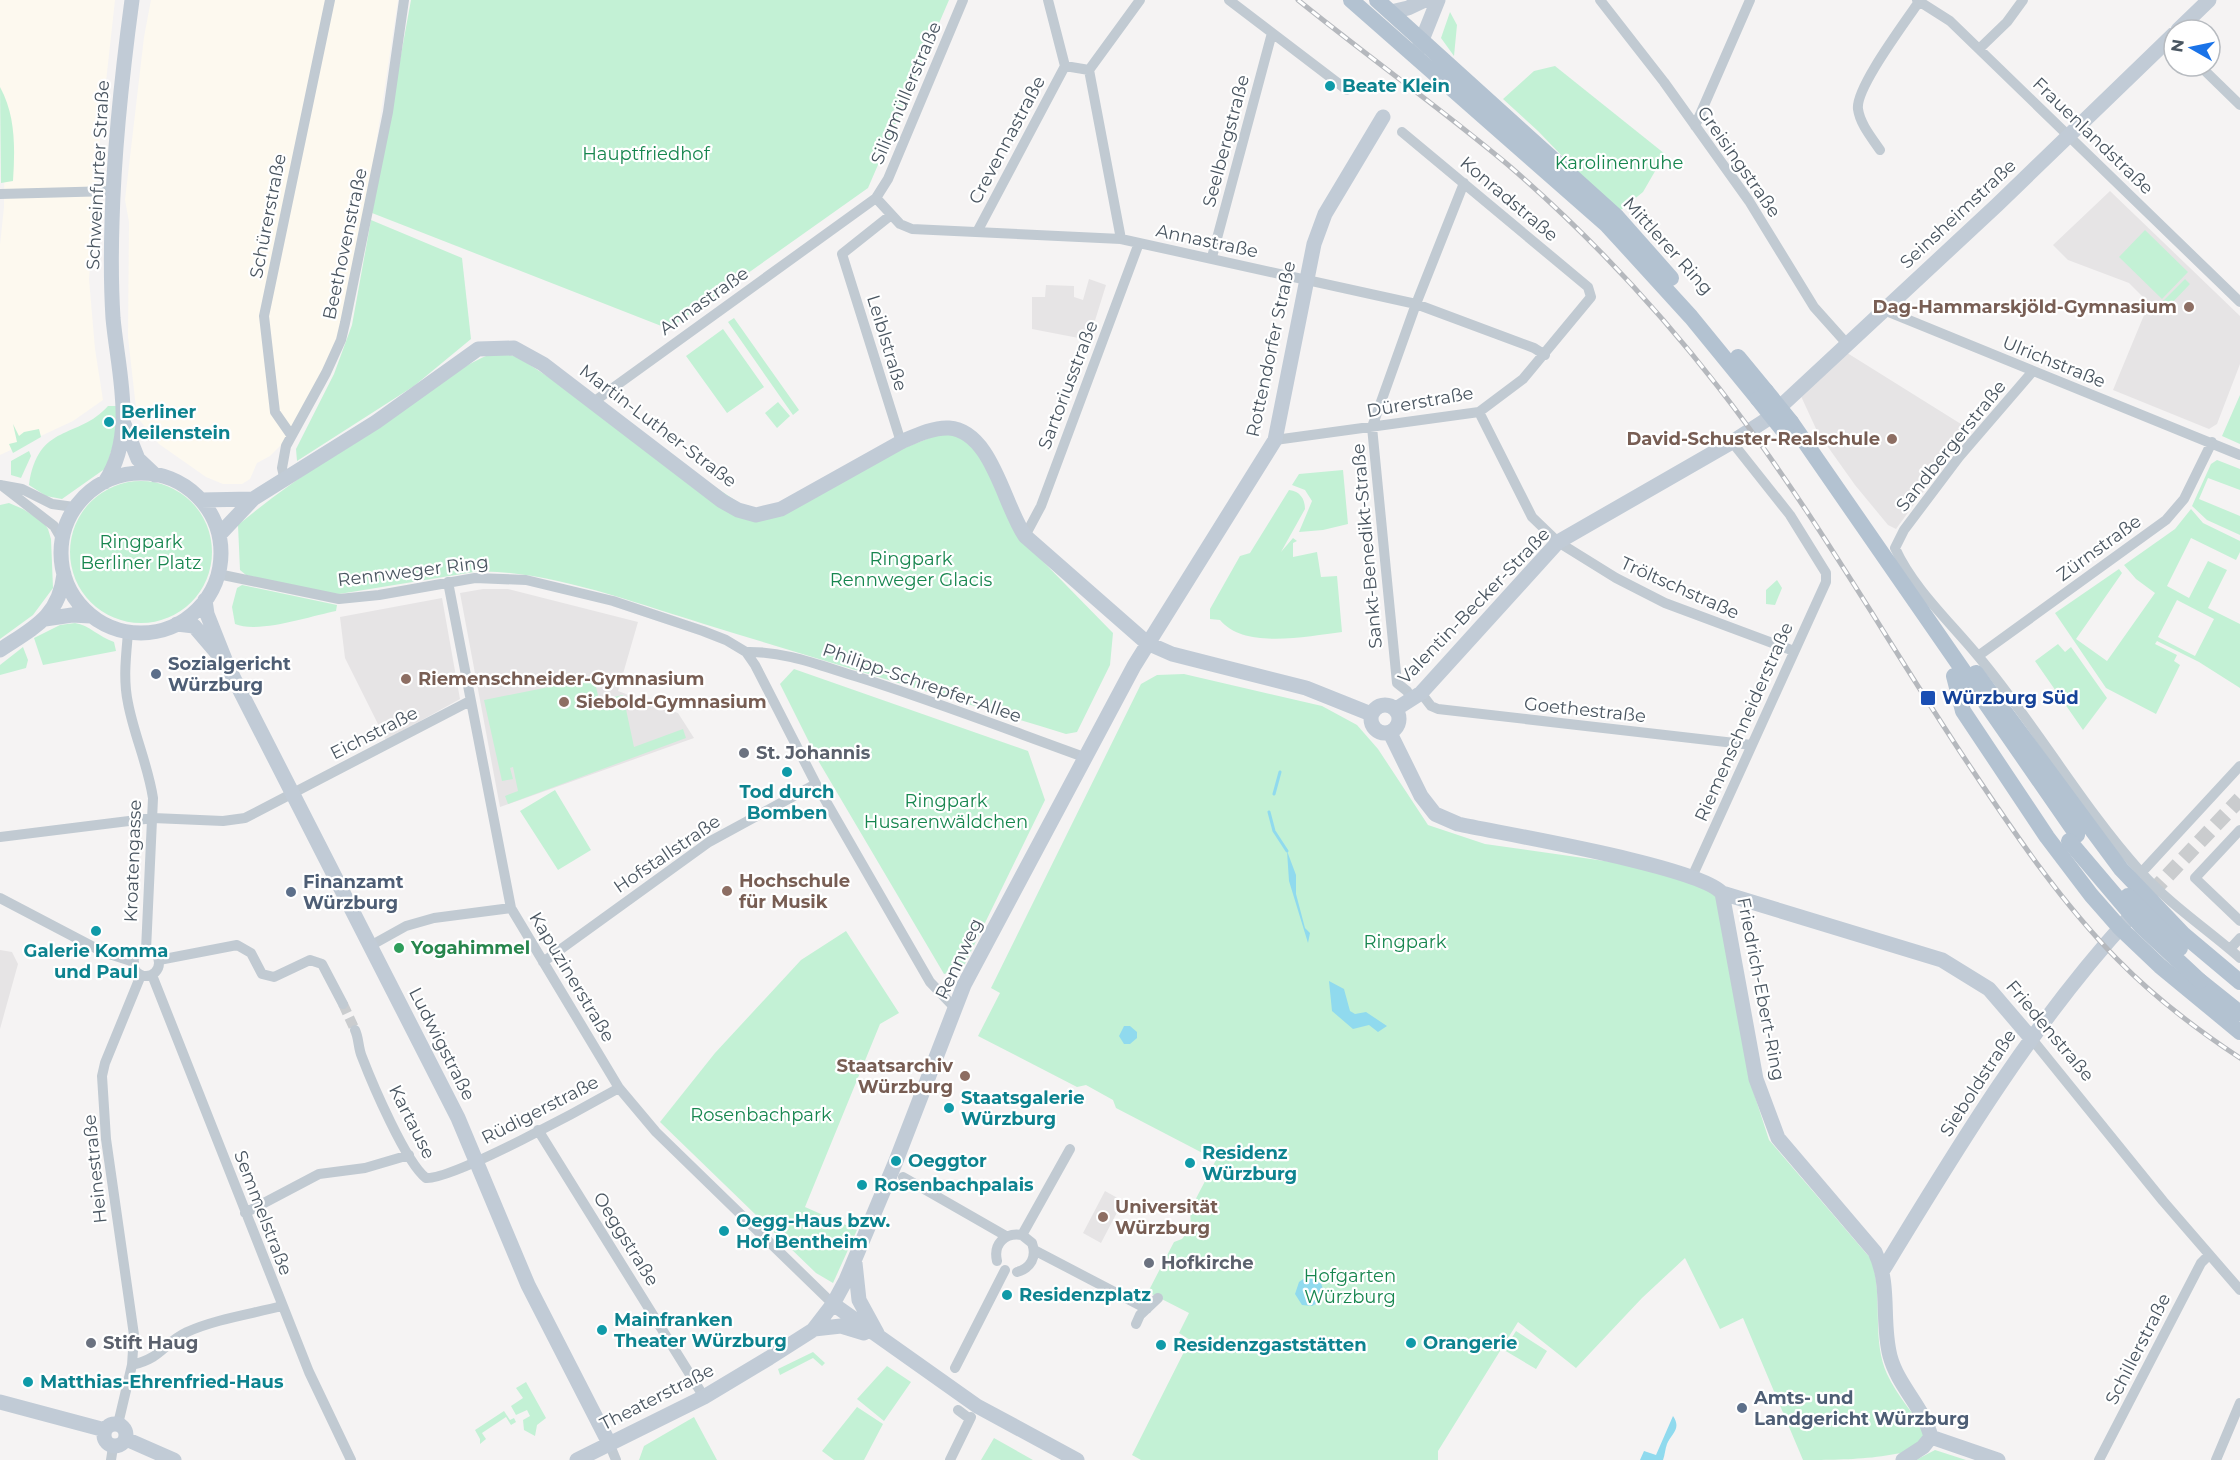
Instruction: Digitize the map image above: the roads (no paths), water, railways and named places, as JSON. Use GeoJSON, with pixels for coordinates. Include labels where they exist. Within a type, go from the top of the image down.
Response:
{"type":"FeatureCollection","features":[{"type":"Feature","properties":{"kind":"main road","name":"Mittlerer Ring"},"geometry":{"type":"LineString","coordinates":[[1352,0],[1607,225],[1762,395]]}},
{"type":"Feature","properties":{"kind":"main road","name":"Mittlerer Ring"},"geometry":{"type":"LineString","coordinates":[[1377,0],[1617,217],[1700,310],[1762,395]]}},
{"type":"Feature","properties":{"kind":"main road"},"geometry":{"type":"LineString","coordinates":[[1762,395],[1925,616],[2073,838]]}},
{"type":"Feature","properties":{"kind":"main road"},"geometry":{"type":"LineString","coordinates":[[1786,426],[1954,676],[2073,838],[2142,927],[2204,977],[2240,1013]]}},
{"type":"Feature","properties":{"kind":"main road"},"geometry":{"type":"LineString","coordinates":[[1925,616],[1990,690],[2092,832],[2184,935],[2240,982]]}},
{"type":"Feature","properties":{"kind":"main road"},"geometry":{"type":"LineString","coordinates":[[1954,676],[1964,711],[2047,837],[2120,928],[2200,1001],[2240,1032]]}},
{"type":"Feature","properties":{"kind":"main road"},"geometry":{"type":"LineString","coordinates":[[2204,977],[2240,1000]]}},
{"type":"Feature","properties":{"kind":"street","name":"Schweinfurter Straße"},"geometry":{"type":"LineString","coordinates":[[105,482],[117,464],[124,424],[113,318],[111,260],[113,191],[132,0]]}},
{"type":"Feature","properties":{"kind":"street","name":"Schürerstraße"},"geometry":{"type":"LineString","coordinates":[[291,435],[275,412],[264,316],[330,0]]}},
{"type":"Feature","properties":{"kind":"street","name":"Beethovenstraße"},"geometry":{"type":"LineString","coordinates":[[285,481],[282,455],[341,340],[379,161],[404,0]]}},
{"type":"Feature","properties":{"kind":"street","name":"Siligmüllerstraße"},"geometry":{"type":"LineString","coordinates":[[876,198],[888,179],[963,0]]}},
{"type":"Feature","properties":{"kind":"street"},"geometry":{"type":"LineString","coordinates":[[1048,0],[1065,66]]}},
{"type":"Feature","properties":{"kind":"street"},"geometry":{"type":"LineString","coordinates":[[1121,239],[1089,70],[1140,0]]}},
{"type":"Feature","properties":{"kind":"street"},"geometry":{"type":"LineString","coordinates":[[1229,0],[1347,90]]}},
{"type":"Feature","properties":{"kind":"street"},"geometry":{"type":"LineString","coordinates":[[1391,12],[1408,8],[1425,0]]}},
{"type":"Feature","properties":{"kind":"street"},"geometry":{"type":"LineString","coordinates":[[1415,57],[1438,0]]}},
{"type":"Feature","properties":{"kind":"street"},"geometry":{"type":"LineString","coordinates":[[1695,126],[1749,0]]}},
{"type":"Feature","properties":{"kind":"street"},"geometry":{"type":"LineString","coordinates":[[1979,49],[2007,22],[2023,0]]}},
{"type":"Feature","properties":{"kind":"street","name":"Seinsheimstraße"},"geometry":{"type":"LineString","coordinates":[[2191,18],[2209,0]]}},
{"type":"Feature","properties":{"kind":"street","name":"Greisingstraße"},"geometry":{"type":"LineString","coordinates":[[1602,1],[1749,201],[1814,307],[1848,345]]}},
{"type":"Feature","properties":{"kind":"street"},"geometry":{"type":"LineString","coordinates":[[1880,150],[1863,124],[1857,107],[1863,87],[1919,1]]}},
{"type":"Feature","properties":{"kind":"street","name":"Frauenlandstraße"},"geometry":{"type":"LineString","coordinates":[[1919,1],[1950,21],[2240,302]]}},
{"type":"Feature","properties":{"kind":"street","name":"Seelbergstraße"},"geometry":{"type":"LineString","coordinates":[[1212,257],[1272,33]]}},
{"type":"Feature","properties":{"kind":"street","name":"Seinsheimstraße"},"geometry":{"type":"LineString","coordinates":[[1766,420],[2162,46]]}},
{"type":"Feature","properties":{"kind":"street","name":"Crevennastraße"},"geometry":{"type":"LineString","coordinates":[[977,232],[1065,66],[1089,70]]}},
{"type":"Feature","properties":{"kind":"street"},"geometry":{"type":"LineString","coordinates":[[2212,78],[2240,105]]}},
{"type":"Feature","properties":{"kind":"street","name":"Rottendorfer Straße"},"geometry":{"type":"LineString","coordinates":[[1147,644],[1275,440],[1305,280],[1325,214],[1383,117]]}},
{"type":"Feature","properties":{"kind":"street","name":"Konradstraße"},"geometry":{"type":"LineString","coordinates":[[1402,132],[1588,287],[1592,293]]}},
{"type":"Feature","properties":{"kind":"street","name":"Sankt-Benedikt-Straße"},"geometry":{"type":"LineString","coordinates":[[1416,697],[1397,683],[1372,427],[1416,304],[1464,183]]}},
{"type":"Feature","properties":{"kind":"street"},"geometry":{"type":"LineString","coordinates":[[0,194],[113,191]]}},
{"type":"Feature","properties":{"kind":"street","name":"Annastraße"},"geometry":{"type":"LineString","coordinates":[[592,403],[876,198],[900,224],[912,229],[1121,239],[1212,257],[1416,304],[1533,348],[1545,355]]}},
{"type":"Feature","properties":{"kind":"street","name":"Leiblstraße"},"geometry":{"type":"LineString","coordinates":[[891,215],[842,254],[901,442]]}},
{"type":"Feature","properties":{"kind":"street","name":"Sartoriusstraße"},"geometry":{"type":"LineString","coordinates":[[1025,536],[1041,506],[1139,243]]}},
{"type":"Feature","properties":{"kind":"street","name":"Dürerstraße"},"geometry":{"type":"LineString","coordinates":[[1275,440],[1479,412],[1522,379],[1545,355],[1592,293]]}},
{"type":"Feature","properties":{"kind":"street","name":"Ulrichstraße"},"geometry":{"type":"LineString","coordinates":[[1884,310],[2240,455]]}},
{"type":"Feature","properties":{"kind":"street","name":"Martin-Luther-Straße"},"geometry":{"type":"LineString","coordinates":[[219,535],[254,500],[414,396],[478,349],[514,348],[533,356],[722,501],[738,510],[756,515],[781,509],[901,442],[942,428],[969,434],[983,449],[1025,536],[1147,644]]}},
{"type":"Feature","properties":{"kind":"street","name":"Sandbergerstraße"},"geometry":{"type":"LineString","coordinates":[[1978,656],[1955,632],[1899,557],[1896,542],[1959,457],[2033,371]]}},
{"type":"Feature","properties":{"kind":"street","name":"Tröltschstraße"},"geometry":{"type":"LineString","coordinates":[[1479,412],[1532,517],[1558,543],[1616,578],[1665,603],[1794,651]]}},
{"type":"Feature","properties":{"kind":"street","name":"Valentin-Becker-Straße"},"geometry":{"type":"LineString","coordinates":[[1396,709],[1416,697],[1558,543],[1766,420]]}},
{"type":"Feature","properties":{"kind":"street","name":"Schweinfurter Straße"},"geometry":{"type":"LineString","coordinates":[[124,424],[138,459],[155,475]]}},
{"type":"Feature","properties":{"kind":"street","name":"Riemenschneiderstraße"},"geometry":{"type":"LineString","coordinates":[[1692,877],[1826,582],[1826,573],[1790,515],[1732,442]]}},
{"type":"Feature","properties":{"kind":"street","name":"Zürnstraße"},"geometry":{"type":"LineString","coordinates":[[1978,656],[2166,520],[2184,499],[2212,442]]}},
{"type":"Feature","properties":{"kind":"street"},"geometry":{"type":"LineString","coordinates":[[61,538],[74,507],[90,490],[105,482],[133,474],[155,475],[176,482],[201,500],[214,519],[219,535],[218,574],[206,600],[177,624],[151,633],[129,633],[108,627],[91,616],[74,597],[64,574]]}},
{"type":"Feature","properties":{"kind":"street"},"geometry":{"type":"LineString","coordinates":[[0,485],[22,489],[52,504],[74,507]]}},
{"type":"Feature","properties":{"kind":"street"},"geometry":{"type":"LineString","coordinates":[[0,485],[54,526],[61,538],[64,574],[60,597],[45,619],[0,650]]}},
{"type":"Feature","properties":{"kind":"street"},"geometry":{"type":"LineString","coordinates":[[201,500],[254,500]]}},
{"type":"Feature","properties":{"kind":"street","name":"Rennweger Ring"},"geometry":{"type":"LineString","coordinates":[[218,574],[339,599],[494,577],[526,580],[669,619],[726,640],[746,652]]}},
{"type":"Feature","properties":{"kind":"street","name":"Kapuzinerstraße"},"geometry":{"type":"LineString","coordinates":[[448,582],[511,908],[619,1088],[679,1155],[832,1304]]}},
{"type":"Feature","properties":{"kind":"street","name":"Ludwigstraße"},"geometry":{"type":"LineString","coordinates":[[206,600],[207,614],[228,667],[458,1118],[528,1285],[609,1443]]}},
{"type":"Feature","properties":{"kind":"street"},"geometry":{"type":"LineString","coordinates":[[45,619],[72,615],[91,616]]}},
{"type":"Feature","properties":{"kind":"street","name":"Ludwigstraße"},"geometry":{"type":"LineString","coordinates":[[177,624],[194,626],[228,667]]}},
{"type":"Feature","properties":{"kind":"street","name":"Kroatengasse"},"geometry":{"type":"LineString","coordinates":[[129,633],[125,677],[128,704],[150,779],[153,818],[146,950]]}},
{"type":"Feature","properties":{"kind":"street","name":"Friedrich-Ebert-Ring"},"geometry":{"type":"LineString","coordinates":[[1147,644],[1172,654],[1306,688],[1371,714],[1374,728],[1383,733],[1390,733],[1421,796],[1435,814],[1458,824],[1614,856],[1717,886],[1722,893],[1756,1079],[1778,1138],[1875,1252],[1883,1270],[1890,1357],[1905,1390],[1929,1427],[1931,1437]]}},
{"type":"Feature","properties":{"kind":"street","name":"Rennweg"},"geometry":{"type":"LineString","coordinates":[[832,1304],[855,1260],[964,985],[1147,644]]}},
{"type":"Feature","properties":{"kind":"street","name":"Philipp-Schrepfer-Allee"},"geometry":{"type":"LineString","coordinates":[[746,652],[772,651],[816,664],[897,690],[1084,758]]}},
{"type":"Feature","properties":{"kind":"street"},"geometry":{"type":"LineString","coordinates":[[746,652],[755,664],[816,784],[930,982],[956,1009]]}},
{"type":"Feature","properties":{"kind":"street"},"geometry":{"type":"LineString","coordinates":[[1978,656],[2091,812],[2141,873],[2163,896],[2240,958]]}},
{"type":"Feature","properties":{"kind":"street","name":"Goethestraße"},"geometry":{"type":"LineString","coordinates":[[1416,697],[1438,709],[1752,745]]}},
{"type":"Feature","properties":{"kind":"street","name":"Eichstraße"},"geometry":{"type":"LineString","coordinates":[[0,837],[153,818],[177,817],[223,821],[245,818],[470,701]]}},
{"type":"Feature","properties":{"kind":"street"},"geometry":{"type":"LineString","coordinates":[[1371,714],[1383,704],[1396,709],[1399,723],[1390,733]]}},
{"type":"Feature","properties":{"kind":"street"},"geometry":{"type":"LineString","coordinates":[[2141,873],[2240,766]]}},
{"type":"Feature","properties":{"kind":"street","name":"Hofstallstraße"},"geometry":{"type":"LineString","coordinates":[[543,962],[709,842],[816,784]]}},
{"type":"Feature","properties":{"kind":"street"},"geometry":{"type":"LineString","coordinates":[[2240,830],[2194,878],[2240,921]]}},
{"type":"Feature","properties":{"kind":"street","name":"Friedenstraße"},"geometry":{"type":"LineString","coordinates":[[1722,893],[1942,960],[1989,989],[2240,1290]]}},
{"type":"Feature","properties":{"kind":"street","name":"Sieboldstraße"},"geometry":{"type":"LineString","coordinates":[[1883,1270],[1968,1132],[2031,1038],[2073,980],[2150,895]]}},
{"type":"Feature","properties":{"kind":"street"},"geometry":{"type":"LineString","coordinates":[[0,898],[103,952],[134,962]]}},
{"type":"Feature","properties":{"kind":"street"},"geometry":{"type":"LineString","coordinates":[[370,946],[416,923],[511,908]]}},
{"type":"Feature","properties":{"kind":"street"},"geometry":{"type":"LineString","coordinates":[[2230,949],[2240,939]]}},
{"type":"Feature","properties":{"kind":"street"},"geometry":{"type":"LineString","coordinates":[[159,962],[154,952],[146,950],[138,954],[134,962],[136,971],[147,975],[159,962],[237,945],[251,953],[262,974],[274,977],[310,960],[316,960],[322,964],[343,1004]]}},
{"type":"Feature","properties":{"kind":"street","name":"Semmelstraße"},"geometry":{"type":"LineString","coordinates":[[147,975],[316,1389],[351,1460]]}},
{"type":"Feature","properties":{"kind":"street","name":"Heinestraße"},"geometry":{"type":"LineString","coordinates":[[111,1427],[132,1365],[134,1335],[106,1139],[102,1076],[105,1063],[147,975]]}},
{"type":"Feature","properties":{"kind":"street","name":"Kartause"},"geometry":{"type":"LineString","coordinates":[[355,1030],[360,1055],[419,1173],[433,1178],[476,1161]]}},
{"type":"Feature","properties":{"kind":"street","name":"Rüdigerstraße"},"geometry":{"type":"LineString","coordinates":[[476,1161],[619,1088]]}},
{"type":"Feature","properties":{"kind":"street","name":"Oeggstraße"},"geometry":{"type":"LineString","coordinates":[[538,1130],[704,1397]]}},
{"type":"Feature","properties":{"kind":"street"},"geometry":{"type":"LineString","coordinates":[[1022,1235],[1070,1149]]}},
{"type":"Feature","properties":{"kind":"street"},"geometry":{"type":"LineString","coordinates":[[245,1213],[319,1174],[365,1167],[409,1155]]}},
{"type":"Feature","properties":{"kind":"street"},"geometry":{"type":"LineString","coordinates":[[903,1177],[1006,1236],[1022,1235],[1032,1244],[1034,1250],[1030,1265],[1017,1272]]}},
{"type":"Feature","properties":{"kind":"street"},"geometry":{"type":"LineString","coordinates":[[997,1261],[996,1248],[1006,1236]]}},
{"type":"Feature","properties":{"kind":"street"},"geometry":{"type":"LineString","coordinates":[[1034,1250],[1132,1297],[1147,1309]]}},
{"type":"Feature","properties":{"kind":"street","name":"Schillerstraße"},"geometry":{"type":"LineString","coordinates":[[2099,1460],[2201,1263],[2209,1255]]}},
{"type":"Feature","properties":{"kind":"street"},"geometry":{"type":"LineString","coordinates":[[855,1260],[859,1300],[880,1339]]}},
{"type":"Feature","properties":{"kind":"street"},"geometry":{"type":"LineString","coordinates":[[955,1368],[1005,1270]]}},
{"type":"Feature","properties":{"kind":"street"},"geometry":{"type":"LineString","coordinates":[[1136,1324],[1158,1298]]}},
{"type":"Feature","properties":{"kind":"street"},"geometry":{"type":"LineString","coordinates":[[832,1304],[977,1406],[1077,1460]]}},
{"type":"Feature","properties":{"kind":"street","name":"Theaterstraße"},"geometry":{"type":"LineString","coordinates":[[577,1460],[704,1397],[814,1329],[832,1304]]}},
{"type":"Feature","properties":{"kind":"street"},"geometry":{"type":"LineString","coordinates":[[132,1365],[152,1360],[173,1340],[197,1328],[282,1306]]}},
{"type":"Feature","properties":{"kind":"street","name":"Theaterstraße"},"geometry":{"type":"LineString","coordinates":[[814,1329],[841,1326],[880,1339]]}},
{"type":"Feature","properties":{"kind":"street"},"geometry":{"type":"LineString","coordinates":[[0,1402],[126,1432],[116,1449]]}},
{"type":"Feature","properties":{"kind":"street"},"geometry":{"type":"LineString","coordinates":[[2216,1460],[2240,1403]]}},
{"type":"Feature","properties":{"kind":"street"},"geometry":{"type":"LineString","coordinates":[[957,1458],[970,1418],[958,1410]]}},
{"type":"Feature","properties":{"kind":"street"},"geometry":{"type":"LineString","coordinates":[[111,1427],[105,1441],[116,1449],[174,1460]]}},
{"type":"Feature","properties":{"kind":"street"},"geometry":{"type":"LineString","coordinates":[[1903,1460],[1923,1447],[1931,1437],[1998,1460]]}},
{"type":"Feature","properties":{"kind":"street"},"geometry":{"type":"LineString","coordinates":[[609,1443],[616,1460]]}},
{"type":"Feature","properties":{"kind":"water"},"geometry":{"type":"Polygon","coordinates":[[[1287,851],[1296,875],[1296,894],[1305,928],[1310,933],[1308,943],[1289,881],[1287,851]]]}},
{"type":"Feature","properties":{"kind":"water"},"geometry":{"type":"Polygon","coordinates":[[[1329,981],[1344,989],[1350,1011],[1355,1014],[1366,1012],[1387,1026],[1378,1032],[1369,1025],[1353,1029],[1332,1011],[1329,981]]]}},
{"type":"Feature","properties":{"kind":"water"},"geometry":{"type":"Polygon","coordinates":[[[1124,1026],[1130,1026],[1137,1032],[1137,1038],[1130,1044],[1124,1044],[1119,1036],[1124,1026]]]}},
{"type":"Feature","properties":{"kind":"water"},"geometry":{"type":"Polygon","coordinates":[[[1306,1277],[1320,1281],[1324,1291],[1321,1301],[1312,1306],[1302,1305],[1295,1294],[1299,1282],[1306,1277]]]}},
{"type":"Feature","properties":{"kind":"water"},"geometry":{"type":"Polygon","coordinates":[[[1673,1416],[1676,1428],[1667,1444],[1663,1460],[1640,1460],[1644,1451],[1656,1455],[1673,1416]]]}},
{"type":"Feature","properties":{"kind":"waterway"},"geometry":{"type":"LineString","coordinates":[[1274,794],[1280,772]]}},
{"type":"Feature","properties":{"kind":"waterway"},"geometry":{"type":"LineString","coordinates":[[1269,812],[1274,831],[1287,851]]}},
{"type":"Feature","properties":{"kind":"tunnel"},"geometry":{"type":"LineString","coordinates":[[2152,892],[2240,799]]}},
{"type":"Feature","properties":{"kind":"tunnel"},"geometry":{"type":"LineString","coordinates":[[343,1004],[355,1030]]}},
{"type":"Feature","properties":{"kind":"railway"},"geometry":{"type":"LineString","coordinates":[[1298,0],[1507,164],[1592,243],[1645,299],[1719,388],[1786,481],[1973,771],[2023,845],[2077,915],[2117,959],[2146,986],[2192,1024],[2240,1058]]}},
{"type":"Feature","properties":{"kind":"place","name":"Beate Klein"},"geometry":{"type":"Point","coordinates":[1330,86]}},
{"type":"Feature","properties":{"kind":"place","name":"Dag-Hammarskjöld-Gymnasium"},"geometry":{"type":"Point","coordinates":[2189,307]}},
{"type":"Feature","properties":{"kind":"place","name":"Berliner Meilenstein"},"geometry":{"type":"Point","coordinates":[109,422]}},
{"type":"Feature","properties":{"kind":"place","name":"David-Schuster-Realschule"},"geometry":{"type":"Point","coordinates":[1892,439]}},
{"type":"Feature","properties":{"kind":"place","name":"Sozialgericht Würzburg"},"geometry":{"type":"Point","coordinates":[156,674]}},
{"type":"Feature","properties":{"kind":"place","name":"Riemenschneider-Gymnasium"},"geometry":{"type":"Point","coordinates":[406,679]}},
{"type":"Feature","properties":{"kind":"place","name":"Würzburg Süd"},"geometry":{"type":"Point","coordinates":[1928,698]}},
{"type":"Feature","properties":{"kind":"place","name":"Siebold-Gymnasium"},"geometry":{"type":"Point","coordinates":[564,702]}},
{"type":"Feature","properties":{"kind":"place","name":"St. Johannis"},"geometry":{"type":"Point","coordinates":[744,753]}},
{"type":"Feature","properties":{"kind":"place","name":"Tod durch Bomben"},"geometry":{"type":"Point","coordinates":[787,772]}},
{"type":"Feature","properties":{"kind":"place","name":"Hochschule für Musik"},"geometry":{"type":"Point","coordinates":[727,891]}},
{"type":"Feature","properties":{"kind":"place","name":"Finanzamt Würzburg"},"geometry":{"type":"Point","coordinates":[291,892]}},
{"type":"Feature","properties":{"kind":"place","name":"Galerie Komma und Paul"},"geometry":{"type":"Point","coordinates":[96,931]}},
{"type":"Feature","properties":{"kind":"place","name":"Yogahimmel"},"geometry":{"type":"Point","coordinates":[399,948]}},
{"type":"Feature","properties":{"kind":"place","name":"Staatsarchiv Würzburg"},"geometry":{"type":"Point","coordinates":[965,1076]}},
{"type":"Feature","properties":{"kind":"place","name":"Staatsgalerie Würzburg"},"geometry":{"type":"Point","coordinates":[949,1108]}},
{"type":"Feature","properties":{"kind":"place","name":"Oeggtor"},"geometry":{"type":"Point","coordinates":[896,1161]}},
{"type":"Feature","properties":{"kind":"place","name":"Residenz Würzburg"},"geometry":{"type":"Point","coordinates":[1190,1163]}},
{"type":"Feature","properties":{"kind":"place","name":"Rosenbachpalais"},"geometry":{"type":"Point","coordinates":[862,1185]}},
{"type":"Feature","properties":{"kind":"place","name":"Universität Würzburg"},"geometry":{"type":"Point","coordinates":[1103,1217]}},
{"type":"Feature","properties":{"kind":"place","name":"Oegg-Haus bzw. Hof Bentheim"},"geometry":{"type":"Point","coordinates":[724,1231]}},
{"type":"Feature","properties":{"kind":"place","name":"Hofkirche"},"geometry":{"type":"Point","coordinates":[1149,1263]}},
{"type":"Feature","properties":{"kind":"place","name":"Residenzplatz"},"geometry":{"type":"Point","coordinates":[1007,1295]}},
{"type":"Feature","properties":{"kind":"place","name":"Mainfranken Theater Würzburg"},"geometry":{"type":"Point","coordinates":[602,1330]}},
{"type":"Feature","properties":{"kind":"place","name":"Stift Haug"},"geometry":{"type":"Point","coordinates":[91,1343]}},
{"type":"Feature","properties":{"kind":"place","name":"Orangerie"},"geometry":{"type":"Point","coordinates":[1411,1343]}},
{"type":"Feature","properties":{"kind":"place","name":"Residenzgaststätten"},"geometry":{"type":"Point","coordinates":[1161,1345]}},
{"type":"Feature","properties":{"kind":"place","name":"Matthias-Ehrenfried-Haus"},"geometry":{"type":"Point","coordinates":[28,1382]}},
{"type":"Feature","properties":{"kind":"place","name":"Amts- und Landgericht Würzburg"},"geometry":{"type":"Point","coordinates":[1742,1408]}},
{"type":"Feature","properties":{"kind":"park label","name":"Hauptfriedhof"},"geometry":{"type":"Point","coordinates":[646,154]}},
{"type":"Feature","properties":{"kind":"park label","name":"Karolinenruhe"},"geometry":{"type":"Point","coordinates":[1619,163]}},
{"type":"Feature","properties":{"kind":"park label","name":"Ringpark Berliner Platz"},"geometry":{"type":"Point","coordinates":[141,552]}},
{"type":"Feature","properties":{"kind":"park label","name":"Ringpark Rennweger Glacis"},"geometry":{"type":"Point","coordinates":[911,569]}},
{"type":"Feature","properties":{"kind":"park label","name":"Ringpark Husarenwäldchen"},"geometry":{"type":"Point","coordinates":[946,811]}},
{"type":"Feature","properties":{"kind":"park label","name":"Ringpark"},"geometry":{"type":"Point","coordinates":[1405,942]}},
{"type":"Feature","properties":{"kind":"park label","name":"Rosenbachpark"},"geometry":{"type":"Point","coordinates":[761,1115]}},
{"type":"Feature","properties":{"kind":"park label","name":"Hofgarten Würzburg"},"geometry":{"type":"Point","coordinates":[1350,1286]}}]}
